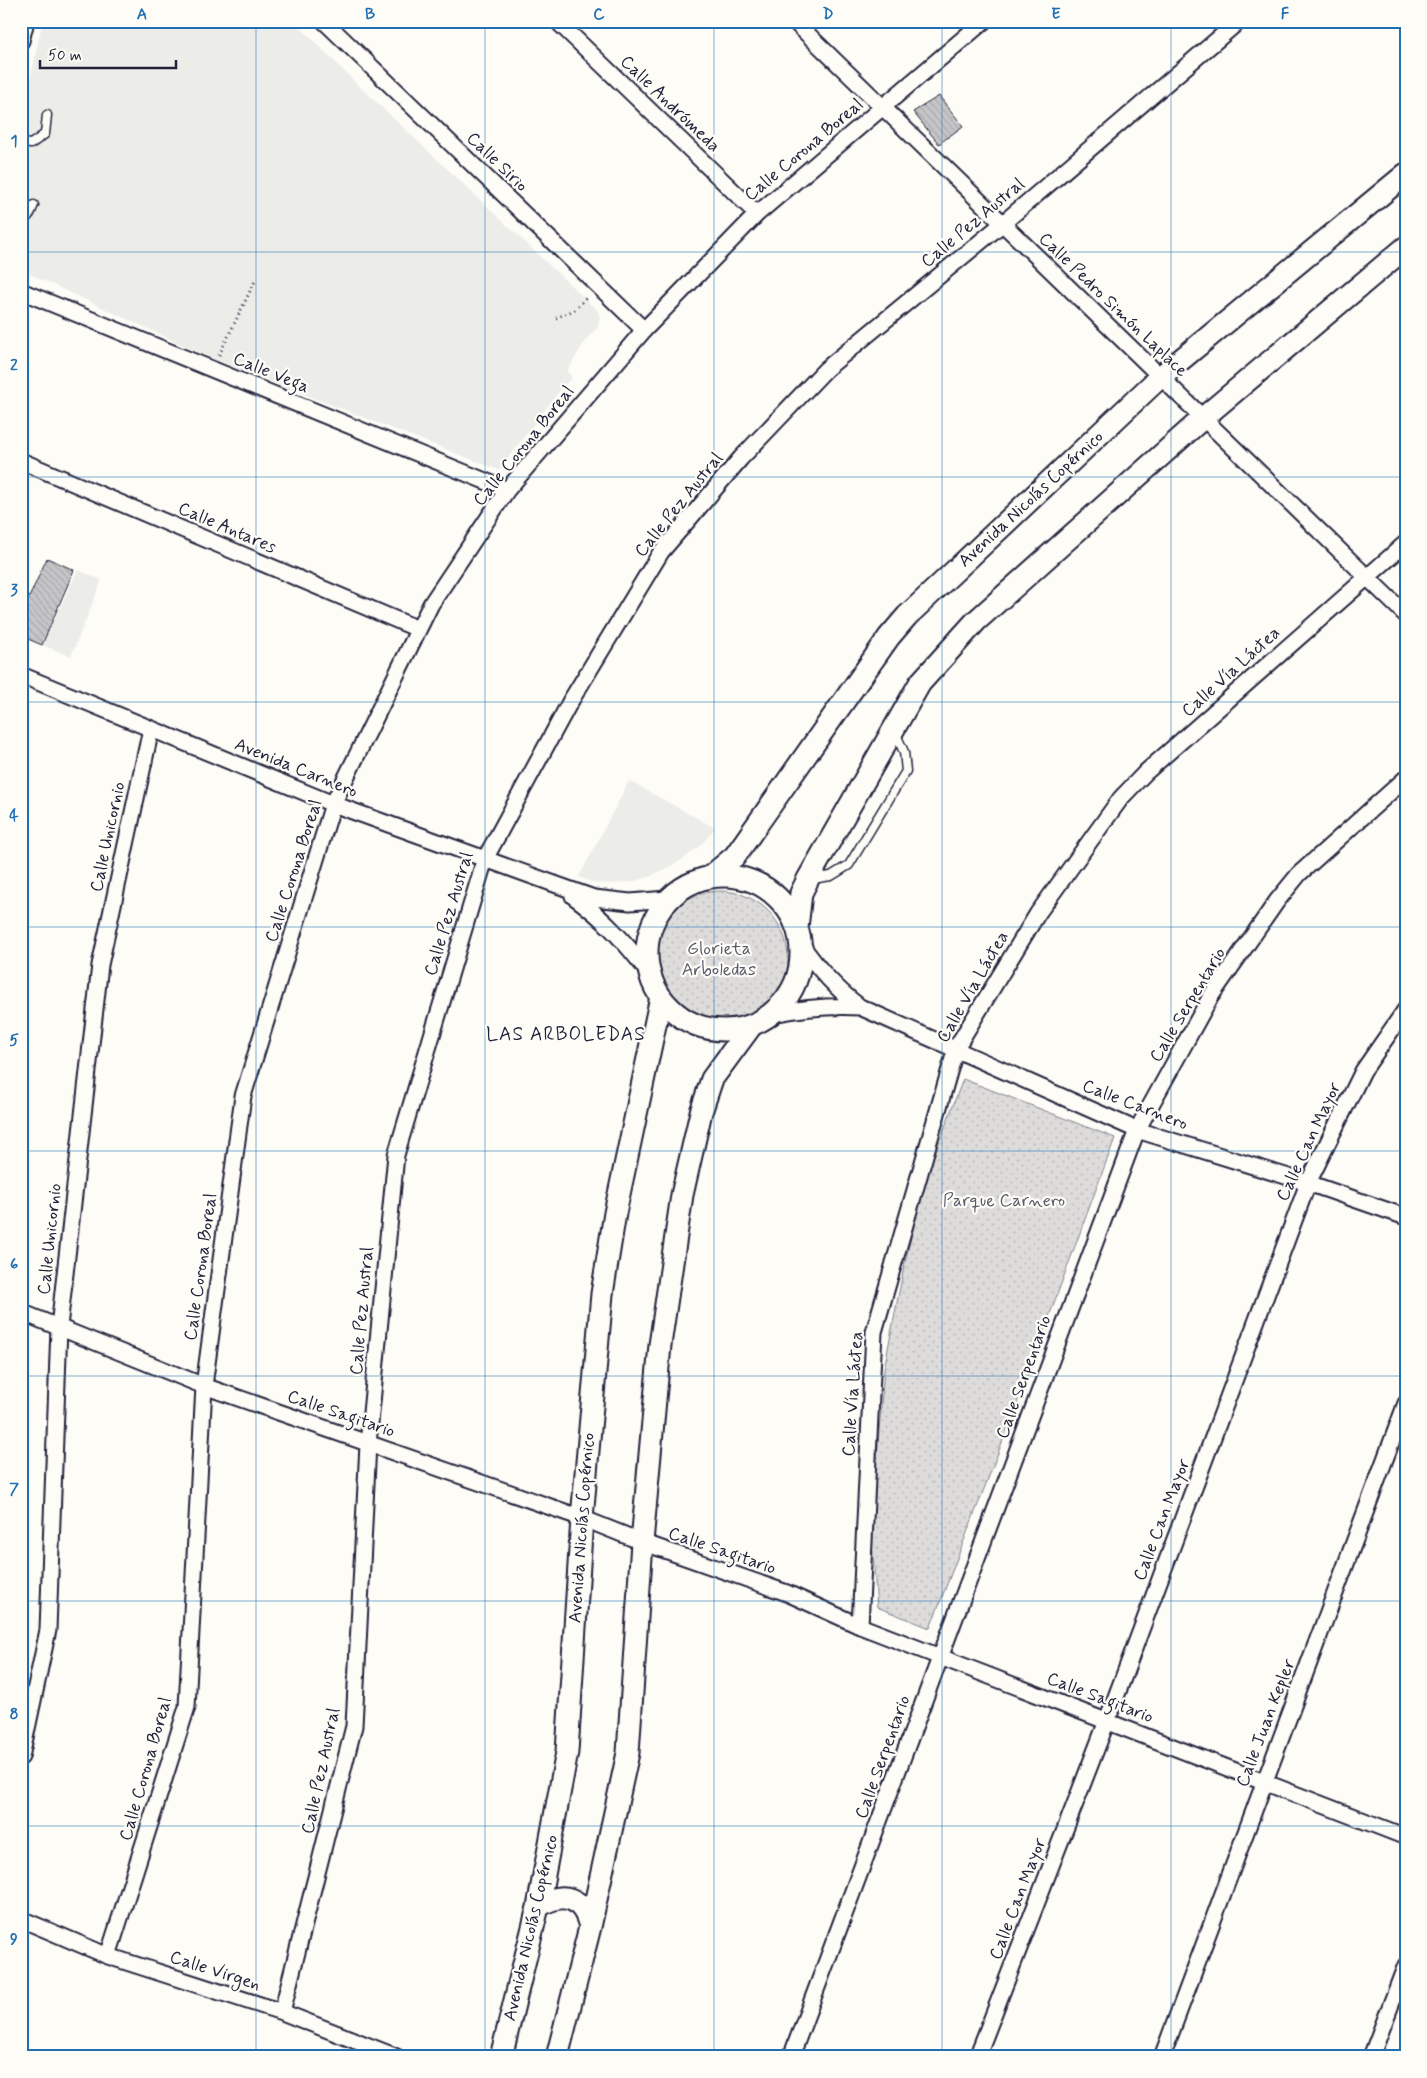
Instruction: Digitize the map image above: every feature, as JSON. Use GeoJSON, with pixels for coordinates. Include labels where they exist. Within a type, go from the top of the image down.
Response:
{"type":"FeatureCollection","features":[{"type":"Feature","properties":{"kind":"main road","name":"Avenida Nicolás Copérnico"},"geometry":{"type":"LineString","coordinates":[[711,876],[735,856],[889,636],[907,616],[1160,377],[1406,174]]}},
{"type":"Feature","properties":{"kind":"main road"},"geometry":{"type":"LineString","coordinates":[[799,936],[784,904],[763,886],[738,876],[711,876],[687,884],[667,899],[653,922],[646,947],[649,973],[660,997],[678,1016],[701,1027],[726,1031],[751,1026],[772,1014],[783,1003],[798,975],[801,960],[799,936],[801,893],[920,683],[976,621],[1203,418],[1406,247]]}},
{"type":"Feature","properties":{"kind":"main road","name":"Avenida Nicolás Copérnico"},"geometry":{"type":"LineString","coordinates":[[501,2057],[538,1907],[567,1752],[582,1518],[602,1294],[615,1213],[660,997]]}},
{"type":"Feature","properties":{"kind":"main road"},"geometry":{"type":"LineString","coordinates":[[557,2057],[590,1927],[628,1753],[642,1542],[660,1345],[682,1195],[701,1112],[712,1079],[751,1026]]}},
{"type":"Feature","properties":{"kind":"main road"},"geometry":{"type":"LineString","coordinates":[[538,1907],[549,1899],[556,1898],[564,1897],[577,1902],[586,1913],[590,1927]]}},
{"type":"Feature","properties":{"kind":"street"},"geometry":{"type":"LineString","coordinates":[[21,41],[26,21]]}},
{"type":"Feature","properties":{"kind":"street","name":"Calle Sirio"},"geometry":{"type":"LineString","coordinates":[[324,21],[644,330]]}},
{"type":"Feature","properties":{"kind":"street","name":"Calle Andrómeda"},"geometry":{"type":"LineString","coordinates":[[557,21],[757,214]]}},
{"type":"Feature","properties":{"kind":"street","name":"Calle Pedro Simón Laplace"},"geometry":{"type":"LineString","coordinates":[[794,21],[1406,615]]}},
{"type":"Feature","properties":{"kind":"street","name":"Calle Corona Boreal"},"geometry":{"type":"LineString","coordinates":[[108,1956],[187,1706],[204,1386],[243,1096],[333,804],[431,604],[507,490],[644,330],[757,214],[984,21]]}},
{"type":"Feature","properties":{"kind":"street","name":"Calle Pez Austral"},"geometry":{"type":"LineString","coordinates":[[282,2012],[354,1726],[368,1444],[396,1155],[484,859],[570,702],[661,552],[741,458],[826,369],[1002,224],[1239,21]]}},
{"type":"Feature","properties":{"kind":"street","name":"Calle Vega"},"geometry":{"type":"LineString","coordinates":[[21,291],[507,490]]}},
{"type":"Feature","properties":{"kind":"street","name":"Calle Antares"},"geometry":{"type":"LineString","coordinates":[[21,461],[418,629]]}},
{"type":"Feature","properties":{"kind":"street","name":"Calle Vía Láctea"},"geometry":{"type":"LineString","coordinates":[[860,1626],[874,1332],[956,1048],[1038,913],[1121,798],[1146,772],[1406,543]]}},
{"type":"Feature","properties":{"kind":"street","name":"Avenida Carnero"},"geometry":{"type":"LineString","coordinates":[[21,675],[333,804],[594,898],[630,902],[667,899]]}},
{"type":"Feature","properties":{"kind":"street","name":"Calle Unicornio"},"geometry":{"type":"LineString","coordinates":[[21,1757],[48,1630],[60,1327],[100,965],[151,729]]}},
{"type":"Feature","properties":{"kind":"street","name":"Calle Serpentario"},"geometry":{"type":"LineString","coordinates":[[791,2057],[1136,1130],[1211,996],[1278,901],[1299,874],[1406,778]]}},
{"type":"Feature","properties":{"kind":"street","name":"Avenida Carnero"},"geometry":{"type":"LineString","coordinates":[[560,886],[594,911],[618,934],[649,973]]}},
{"type":"Feature","properties":{"kind":"street","name":"Calle Carnero"},"geometry":{"type":"LineString","coordinates":[[799,936],[818,968],[837,989],[860,1007],[956,1048],[1136,1130],[1308,1183],[1406,1217]]}},
{"type":"Feature","properties":{"kind":"street","name":"Calle Carnero"},"geometry":{"type":"LineString","coordinates":[[772,1014],[830,1005],[860,1007]]}},
{"type":"Feature","properties":{"kind":"street","name":"Calle Can Mayor"},"geometry":{"type":"LineString","coordinates":[[977,2057],[1107,1721],[1308,1183],[1363,1071],[1406,1009]]}},
{"type":"Feature","properties":{"kind":"street","name":"Calle Sagitario"},"geometry":{"type":"LineString","coordinates":[[21,1312],[204,1386],[582,1518],[642,1542],[787,1593],[860,1626],[1406,1837]]}},
{"type":"Feature","properties":{"kind":"street","name":"Calle Juan Kepler"},"geometry":{"type":"LineString","coordinates":[[1162,2057],[1406,1402]]}},
{"type":"Feature","properties":{"kind":"street","name":"Calle Virgen"},"geometry":{"type":"LineString","coordinates":[[21,1920],[108,1956],[282,2012],[397,2057]]}},
{"type":"Feature","properties":{"kind":"street"},"geometry":{"type":"LineString","coordinates":[[1371,2057],[1406,1965]]}},
{"type":"Feature","properties":{"kind":"lane"},"geometry":{"type":"LineString","coordinates":[[21,143],[31,144],[46,134],[46,115]]}},
{"type":"Feature","properties":{"kind":"lane"},"geometry":{"type":"LineString","coordinates":[[21,224],[30,214],[34,205]]}},
{"type":"Feature","properties":{"kind":"lane"},"geometry":{"type":"LineString","coordinates":[[808,879],[831,876],[850,865],[906,771],[904,752],[894,730]]}},
{"type":"Feature","properties":{"kind":"path"},"geometry":{"type":"LineString","coordinates":[[211,368],[255,281]]}},
{"type":"Feature","properties":{"kind":"path"},"geometry":{"type":"LineString","coordinates":[[556,318],[574,310],[586,299],[595,283]]}},
{"type":"Feature","properties":{"kind":"shaded area"},"geometry":{"type":"Polygon","coordinates":[[[44,21],[294,21],[358,85],[597,310],[600,317],[597,328],[586,340],[567,371],[572,378],[563,386],[499,470],[211,358],[21,270],[21,125],[44,21]]]}},
{"type":"Feature","properties":{"kind":"shaded area"},"geometry":{"type":"Polygon","coordinates":[[[78,570],[102,580],[71,656],[42,645],[78,570]]]}},
{"type":"Feature","properties":{"kind":"shaded area"},"geometry":{"type":"Polygon","coordinates":[[[629,781],[715,828],[699,847],[680,861],[649,877],[613,884],[595,883],[579,877],[629,781]]]}},
{"type":"Feature","properties":{"kind":"green space","name":"Glorieta Arboledas"},"geometry":{"type":"Polygon","coordinates":[[[720,891],[746,897],[768,911],[782,933],[788,959],[782,985],[768,1007],[746,1021],[720,1027],[694,1021],[672,1007],[658,985],[652,959],[658,933],[672,911],[694,897],[720,891]]]}},
{"type":"Feature","properties":{"kind":"green space","name":"Parque Carnero"},"geometry":{"type":"Polygon","coordinates":[[[963,1079],[1115,1138],[1010,1422],[930,1628],[877,1607],[871,1531],[884,1369],[905,1262],[926,1177],[963,1079]]]}},
{"type":"Feature","properties":{"kind":"building"},"geometry":{"type":"Polygon","coordinates":[[[939,96],[963,126],[939,144],[913,112],[939,96]]]}},
{"type":"Feature","properties":{"kind":"building"},"geometry":{"type":"Polygon","coordinates":[[[47,558],[74,570],[42,645],[21,636],[21,615],[47,558]]]}},
{"type":"Feature","properties":{"kind":"district","name":"LAS ARBOLEDAS"},"geometry":{"type":"Point","coordinates":[566,1034]}}]}
